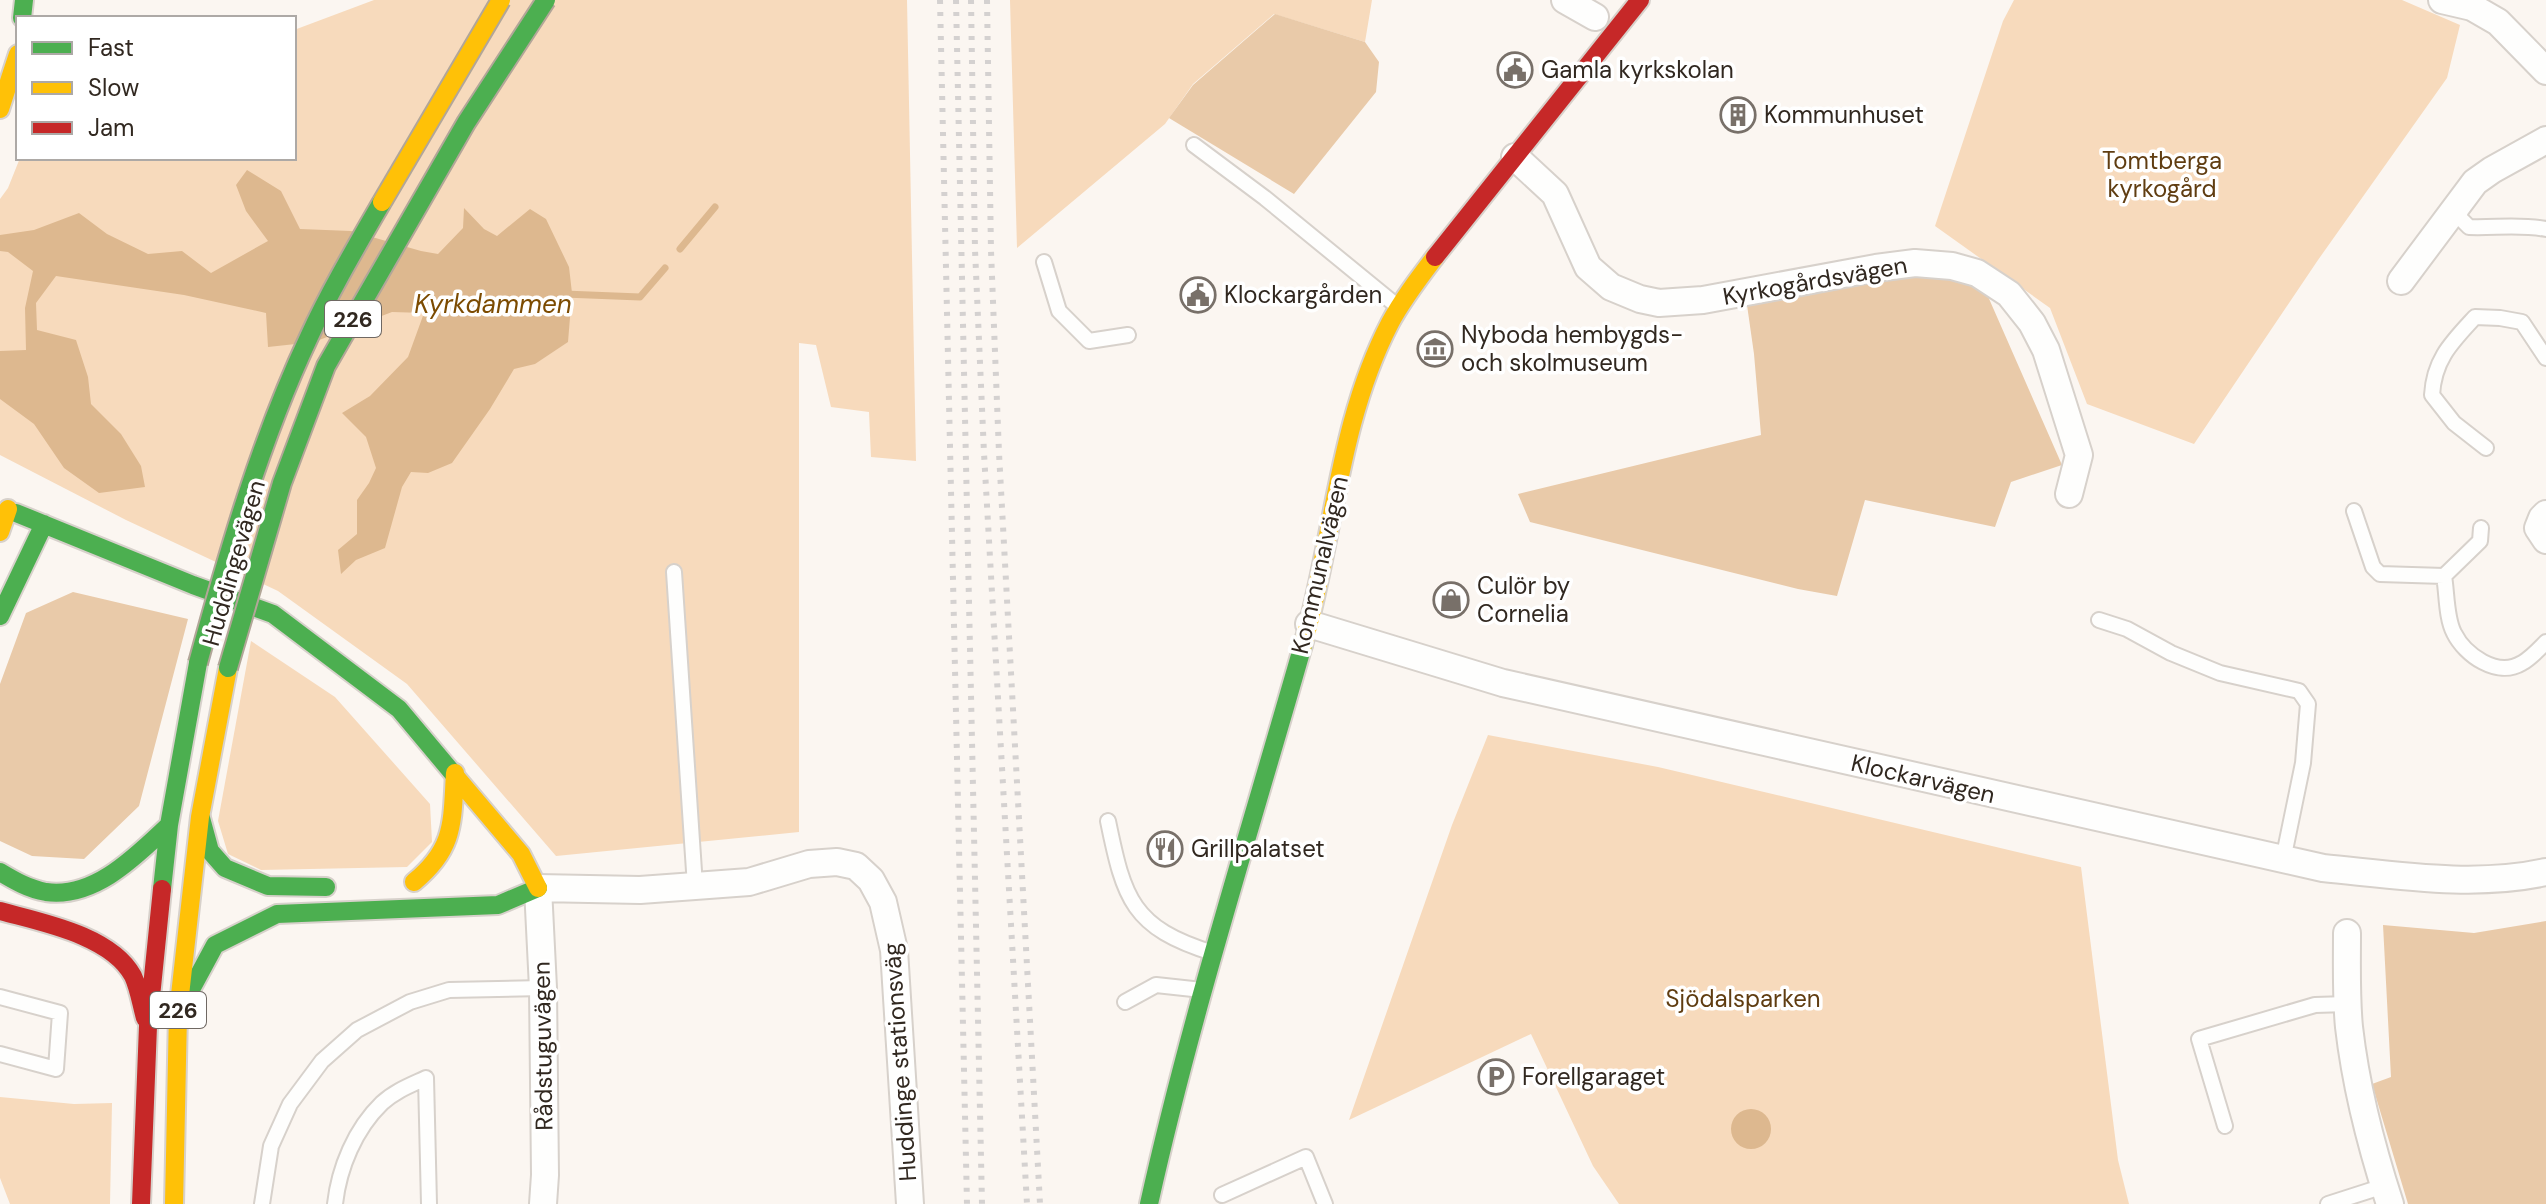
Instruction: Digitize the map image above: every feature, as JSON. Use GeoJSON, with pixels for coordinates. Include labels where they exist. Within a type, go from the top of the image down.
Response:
{"type":"FeatureCollection","features":[{"type":"Feature","properties":{"kind":"main road","name":"Huddingevägen"},"geometry":{"type":"LineString","coordinates":[[141,1204],[148,1026],[169,825],[198,663],[219,585],[254,474],[299,358],[337,280],[501,0]]}},
{"type":"Feature","properties":{"kind":"main road","name":"Huddingevägen"},"geometry":{"type":"LineString","coordinates":[[174,1204],[178,1013],[200,817],[228,668],[282,483],[326,366],[466,123],[546,0]]}},
{"type":"Feature","properties":{"kind":"main road","name":"Kommunalvägen"},"geometry":{"type":"LineString","coordinates":[[1149,1204],[1175,1089],[1309,624],[1355,414],[1369,368],[1398,306],[1640,0]]}},
{"type":"Feature","properties":{"kind":"main road"},"geometry":{"type":"LineString","coordinates":[[0,109],[16,60]]}},
{"type":"Feature","properties":{"kind":"main road"},"geometry":{"type":"LineString","coordinates":[[0,532],[3,507],[193,585],[273,614],[399,709],[521,854],[538,888]]}},
{"type":"Feature","properties":{"kind":"main road"},"geometry":{"type":"LineString","coordinates":[[0,616],[44,524]]}},
{"type":"Feature","properties":{"kind":"main road"},"geometry":{"type":"LineString","coordinates":[[444,881],[407,882],[433,868],[449,842],[455,773]]}},
{"type":"Feature","properties":{"kind":"main road"},"geometry":{"type":"LineString","coordinates":[[200,817],[210,851],[225,868],[268,886],[347,886]]}},
{"type":"Feature","properties":{"kind":"main road"},"geometry":{"type":"LineString","coordinates":[[0,872],[12,881],[47,893],[78,892],[127,865],[169,825]]}},
{"type":"Feature","properties":{"kind":"main road"},"geometry":{"type":"LineString","coordinates":[[506,878],[538,888]]}},
{"type":"Feature","properties":{"kind":"main road"},"geometry":{"type":"LineString","coordinates":[[178,1013],[215,945],[277,914],[498,905],[538,888]]}},
{"type":"Feature","properties":{"kind":"main road"},"geometry":{"type":"LineString","coordinates":[[0,911],[104,947],[130,971],[148,1026]]}},
{"type":"Feature","properties":{"kind":"street"},"geometry":{"type":"LineString","coordinates":[[1565,0],[1595,17]]}},
{"type":"Feature","properties":{"kind":"street"},"geometry":{"type":"LineString","coordinates":[[2442,0],[2472,7],[2498,22],[2546,71]]}},
{"type":"Feature","properties":{"kind":"street"},"geometry":{"type":"LineString","coordinates":[[2401,281],[2475,182],[2546,140]]}},
{"type":"Feature","properties":{"kind":"street","name":"Kyrkogårdsvägen"},"geometry":{"type":"LineString","coordinates":[[1515,157],[1555,194],[1588,267],[1611,287],[1640,299],[1659,303],[1703,300],[1915,263],[1952,266],[1977,273],[2009,294],[2032,323],[2046,350],[2079,455],[2069,494]]}},
{"type":"Feature","properties":{"kind":"street"},"geometry":{"type":"LineString","coordinates":[[2546,514],[2538,528],[2546,540]]}},
{"type":"Feature","properties":{"kind":"street","name":"Klockarvägen"},"geometry":{"type":"LineString","coordinates":[[1309,624],[1503,683],[2283,860],[2323,868],[2423,877],[2515,879],[2546,872]]}},
{"type":"Feature","properties":{"kind":"street","name":"Huddinge stationsväg"},"geometry":{"type":"LineString","coordinates":[[538,888],[640,890],[749,882],[809,864],[837,862],[856,866],[871,880],[883,902],[894,950],[910,1204]]}},
{"type":"Feature","properties":{"kind":"street","name":"Rådstuguvägen"},"geometry":{"type":"LineString","coordinates":[[538,888],[543,988],[543,1204]]}},
{"type":"Feature","properties":{"kind":"street"},"geometry":{"type":"LineString","coordinates":[[2347,933],[2347,1004],[2354,1068],[2387,1195]]}},
{"type":"Feature","properties":{"kind":"lane"},"geometry":{"type":"LineString","coordinates":[[1194,145],[1398,306]]}},
{"type":"Feature","properties":{"kind":"lane"},"geometry":{"type":"LineString","coordinates":[[2458,206],[2461,219],[2469,227],[2526,225],[2546,229]]}},
{"type":"Feature","properties":{"kind":"lane"},"geometry":{"type":"LineString","coordinates":[[1044,262],[1059,311],[1089,341],[1128,335]]}},
{"type":"Feature","properties":{"kind":"lane"},"geometry":{"type":"LineString","coordinates":[[2486,448],[2454,423],[2432,395],[2433,380],[2445,349],[2475,317],[2500,318],[2522,322],[2546,358]]}},
{"type":"Feature","properties":{"kind":"lane"},"geometry":{"type":"LineString","coordinates":[[2354,511],[2373,567],[2380,574],[2444,576],[2480,541],[2481,528]]}},
{"type":"Feature","properties":{"kind":"lane"},"geometry":{"type":"LineString","coordinates":[[674,572],[695,886]]}},
{"type":"Feature","properties":{"kind":"lane"},"geometry":{"type":"LineString","coordinates":[[2444,576],[2452,631],[2478,661],[2497,666],[2520,665],[2546,642]]}},
{"type":"Feature","properties":{"kind":"lane"},"geometry":{"type":"LineString","coordinates":[[2099,620],[2127,629],[2171,653],[2220,673],[2299,691],[2308,704],[2308,722],[2283,860]]}},
{"type":"Feature","properties":{"kind":"lane"},"geometry":{"type":"LineString","coordinates":[[1108,821],[1118,868],[1138,912],[1164,934],[1213,953]]}},
{"type":"Feature","properties":{"kind":"lane"},"geometry":{"type":"LineString","coordinates":[[1125,1002],[1156,985],[1203,990]]}},
{"type":"Feature","properties":{"kind":"lane"},"geometry":{"type":"LineString","coordinates":[[262,1204],[271,1146],[290,1104],[322,1061],[357,1030],[410,1002],[449,990],[543,988]]}},
{"type":"Feature","properties":{"kind":"lane"},"geometry":{"type":"LineString","coordinates":[[0,997],[60,1013],[56,1069],[0,1054]]}},
{"type":"Feature","properties":{"kind":"lane"},"geometry":{"type":"LineString","coordinates":[[2225,1126],[2199,1039],[2315,1005],[2347,1004]]}},
{"type":"Feature","properties":{"kind":"lane"},"geometry":{"type":"LineString","coordinates":[[335,1204],[342,1168],[364,1126],[382,1103],[426,1078],[429,1204]]}},
{"type":"Feature","properties":{"kind":"lane"},"geometry":{"type":"LineString","coordinates":[[1222,1195],[1306,1157],[1325,1204]]}},
{"type":"Feature","properties":{"kind":"lane"},"geometry":{"type":"LineString","coordinates":[[2328,1204],[2387,1195]]}},
{"type":"Feature","properties":{"kind":"green space"},"geometry":{"type":"Polygon","coordinates":[[[374,0],[907,0],[916,461],[871,457],[869,412],[831,407],[816,345],[799,343],[799,832],[556,856],[407,684],[278,591],[126,520],[0,455],[0,199],[19,160],[296,160],[296,29],[374,0]]]}},
{"type":"Feature","properties":{"kind":"green space"},"geometry":{"type":"Polygon","coordinates":[[[1010,0],[1372,0],[1365,42],[1274,14],[1193,84],[1165,124],[1017,248],[1010,0]]]}},
{"type":"Feature","properties":{"kind":"green space","name":"Tomtberga kyrkogård"},"geometry":{"type":"Polygon","coordinates":[[[2014,0],[2402,0],[2460,25],[2447,78],[2318,260],[2194,444],[2087,404],[2050,308],[1935,226],[2003,21],[2014,0]]]}},
{"type":"Feature","properties":{"kind":"green space"},"geometry":{"type":"Polygon","coordinates":[[[251,641],[335,697],[430,804],[432,842],[407,867],[261,870],[228,854],[218,821],[251,641]]]}},
{"type":"Feature","properties":{"kind":"green space","name":"Sjödalsparken"},"geometry":{"type":"Polygon","coordinates":[[[1488,735],[1658,767],[2081,867],[2118,1160],[2129,1204],[1619,1204],[1593,1166],[1531,1034],[1349,1120],[1452,825],[1488,735]]]}},
{"type":"Feature","properties":{"kind":"green space"},"geometry":{"type":"Polygon","coordinates":[[[0,1097],[74,1104],[112,1103],[110,1204],[10,1204],[0,1178],[0,1097]]]}},
{"type":"Feature","properties":{"kind":"shaded area"},"geometry":{"type":"Polygon","coordinates":[[[1275,14],[1365,42],[1379,62],[1376,92],[1294,194],[1169,118],[1193,85],[1275,14]]]}},
{"type":"Feature","properties":{"kind":"shaded area"},"geometry":{"type":"Polygon","coordinates":[[[1935,272],[1983,285],[2062,465],[2011,482],[1995,527],[1865,500],[1837,596],[1530,522],[1518,494],[1761,435],[1746,298],[1935,272]]]}},
{"type":"Feature","properties":{"kind":"shaded area"},"geometry":{"type":"Polygon","coordinates":[[[73,592],[188,619],[139,806],[84,859],[32,856],[0,841],[0,684],[26,613],[73,592]]]}},
{"type":"Feature","properties":{"kind":"shaded area"},"geometry":{"type":"Polygon","coordinates":[[[2546,921],[2546,1204],[2408,1204],[2372,1084],[2391,1077],[2383,925],[2474,933],[2546,921]]]}},
{"type":"Feature","properties":{"kind":"water","name":"Kyrkdammen"},"geometry":{"type":"Polygon","coordinates":[[[247,170],[281,191],[300,229],[351,231],[438,254],[463,228],[464,208],[484,229],[497,236],[530,209],[546,219],[569,267],[572,293],[568,342],[535,364],[514,369],[452,463],[428,473],[411,472],[402,487],[385,548],[356,560],[341,574],[338,550],[357,534],[357,500],[376,468],[366,437],[342,413],[370,396],[408,357],[424,313],[392,312],[314,342],[268,347],[266,313],[184,295],[56,276],[36,303],[37,330],[76,340],[88,377],[91,404],[121,434],[141,466],[145,487],[99,493],[64,468],[34,424],[0,399],[0,351],[26,350],[25,308],[33,271],[8,252],[0,251],[0,235],[34,230],[79,213],[107,234],[148,254],[182,251],[211,273],[268,241],[246,211],[236,185],[247,170]]]}},
{"type":"Feature","properties":{"kind":"water"},"geometry":{"type":"Polygon","coordinates":[[[1751,1109],[1765,1115],[1771,1129],[1765,1143],[1751,1149],[1737,1143],[1731,1129],[1737,1115],[1751,1109]]]}},
{"type":"Feature","properties":{"kind":"waterway"},"geometry":{"type":"LineString","coordinates":[[680,249],[715,207]]}},
{"type":"Feature","properties":{"kind":"waterway"},"geometry":{"type":"LineString","coordinates":[[564,294],[640,297],[665,268]]}},
{"type":"Feature","properties":{"kind":"railway"},"geometry":{"type":"LineString","coordinates":[[940,0],[967,1204]]}},
{"type":"Feature","properties":{"kind":"railway"},"geometry":{"type":"LineString","coordinates":[[956,0],[982,1204]]}},
{"type":"Feature","properties":{"kind":"railway"},"geometry":{"type":"LineString","coordinates":[[971,0],[975,250],[984,453],[1027,1204]]}},
{"type":"Feature","properties":{"kind":"railway"},"geometry":{"type":"LineString","coordinates":[[987,0],[991,251],[999,453],[1040,1204]]}},
{"type":"Feature","properties":{"kind":"traffic: fast"},"geometry":{"type":"LineString","coordinates":[[22,16],[24,0]]}},
{"type":"Feature","properties":{"kind":"traffic: fast"},"geometry":{"type":"LineString","coordinates":[[228,668],[282,483],[326,366],[466,123],[546,0]]}},
{"type":"Feature","properties":{"kind":"traffic: fast"},"geometry":{"type":"LineString","coordinates":[[198,663],[233,539],[275,416],[317,320],[382,202]]}},
{"type":"Feature","properties":{"kind":"traffic: fast"},"geometry":{"type":"LineString","coordinates":[[16,513],[273,614],[399,709],[456,777]]}},
{"type":"Feature","properties":{"kind":"traffic: fast"},"geometry":{"type":"LineString","coordinates":[[0,616],[44,524]]}},
{"type":"Feature","properties":{"kind":"traffic: fast"},"geometry":{"type":"LineString","coordinates":[[1149,1204],[1202,993],[1303,645]]}},
{"type":"Feature","properties":{"kind":"traffic: fast"},"geometry":{"type":"LineString","coordinates":[[162,889],[169,825],[198,663]]}},
{"type":"Feature","properties":{"kind":"traffic: fast"},"geometry":{"type":"LineString","coordinates":[[201,818],[210,851],[225,868],[268,886],[326,887]]}},
{"type":"Feature","properties":{"kind":"traffic: fast"},"geometry":{"type":"LineString","coordinates":[[0,872],[28,887],[46,892],[81,889],[114,872],[169,825]]}},
{"type":"Feature","properties":{"kind":"traffic: fast"},"geometry":{"type":"LineString","coordinates":[[188,995],[215,945],[277,914],[498,905],[538,888]]}},
{"type":"Feature","properties":{"kind":"traffic: slow"},"geometry":{"type":"LineString","coordinates":[[382,202],[501,0]]}},
{"type":"Feature","properties":{"kind":"traffic: slow"},"geometry":{"type":"LineString","coordinates":[[0,109],[16,60]]}},
{"type":"Feature","properties":{"kind":"traffic: slow"},"geometry":{"type":"LineString","coordinates":[[1303,645],[1359,400],[1390,323],[1435,257]]}},
{"type":"Feature","properties":{"kind":"traffic: slow"},"geometry":{"type":"LineString","coordinates":[[0,532],[8,509]]}},
{"type":"Feature","properties":{"kind":"traffic: slow"},"geometry":{"type":"LineString","coordinates":[[174,1204],[178,1013],[200,817],[228,668]]}},
{"type":"Feature","properties":{"kind":"traffic: slow"},"geometry":{"type":"LineString","coordinates":[[414,882],[437,858],[449,834],[455,773]]}},
{"type":"Feature","properties":{"kind":"traffic: slow"},"geometry":{"type":"LineString","coordinates":[[456,777],[521,854],[538,888]]}},
{"type":"Feature","properties":{"kind":"traffic: jam"},"geometry":{"type":"LineString","coordinates":[[1435,257],[1640,0]]}},
{"type":"Feature","properties":{"kind":"traffic: jam"},"geometry":{"type":"LineString","coordinates":[[141,1204],[148,1026],[162,889]]}},
{"type":"Feature","properties":{"kind":"traffic: jam"},"geometry":{"type":"LineString","coordinates":[[0,911],[73,932],[109,950],[133,976],[145,1018]]}},
{"type":"Feature","properties":{"kind":"place","name":"Gamla kyrkskolan"},"geometry":{"type":"Point","coordinates":[1515,70]}},
{"type":"Feature","properties":{"kind":"place","name":"Kommunhuset"},"geometry":{"type":"Point","coordinates":[1738,115]}},
{"type":"Feature","properties":{"kind":"place","name":"Klockargården"},"geometry":{"type":"Point","coordinates":[1198,295]}},
{"type":"Feature","properties":{"kind":"place","name":"Nyboda hembygds- och skolmuseum"},"geometry":{"type":"Point","coordinates":[1435,349]}},
{"type":"Feature","properties":{"kind":"place","name":"Culör by Cornelia"},"geometry":{"type":"Point","coordinates":[1451,600]}},
{"type":"Feature","properties":{"kind":"place","name":"Grillpalatset"},"geometry":{"type":"Point","coordinates":[1165,849]}},
{"type":"Feature","properties":{"kind":"place","name":"Forellgaraget"},"geometry":{"type":"Point","coordinates":[1496,1077]}}]}
